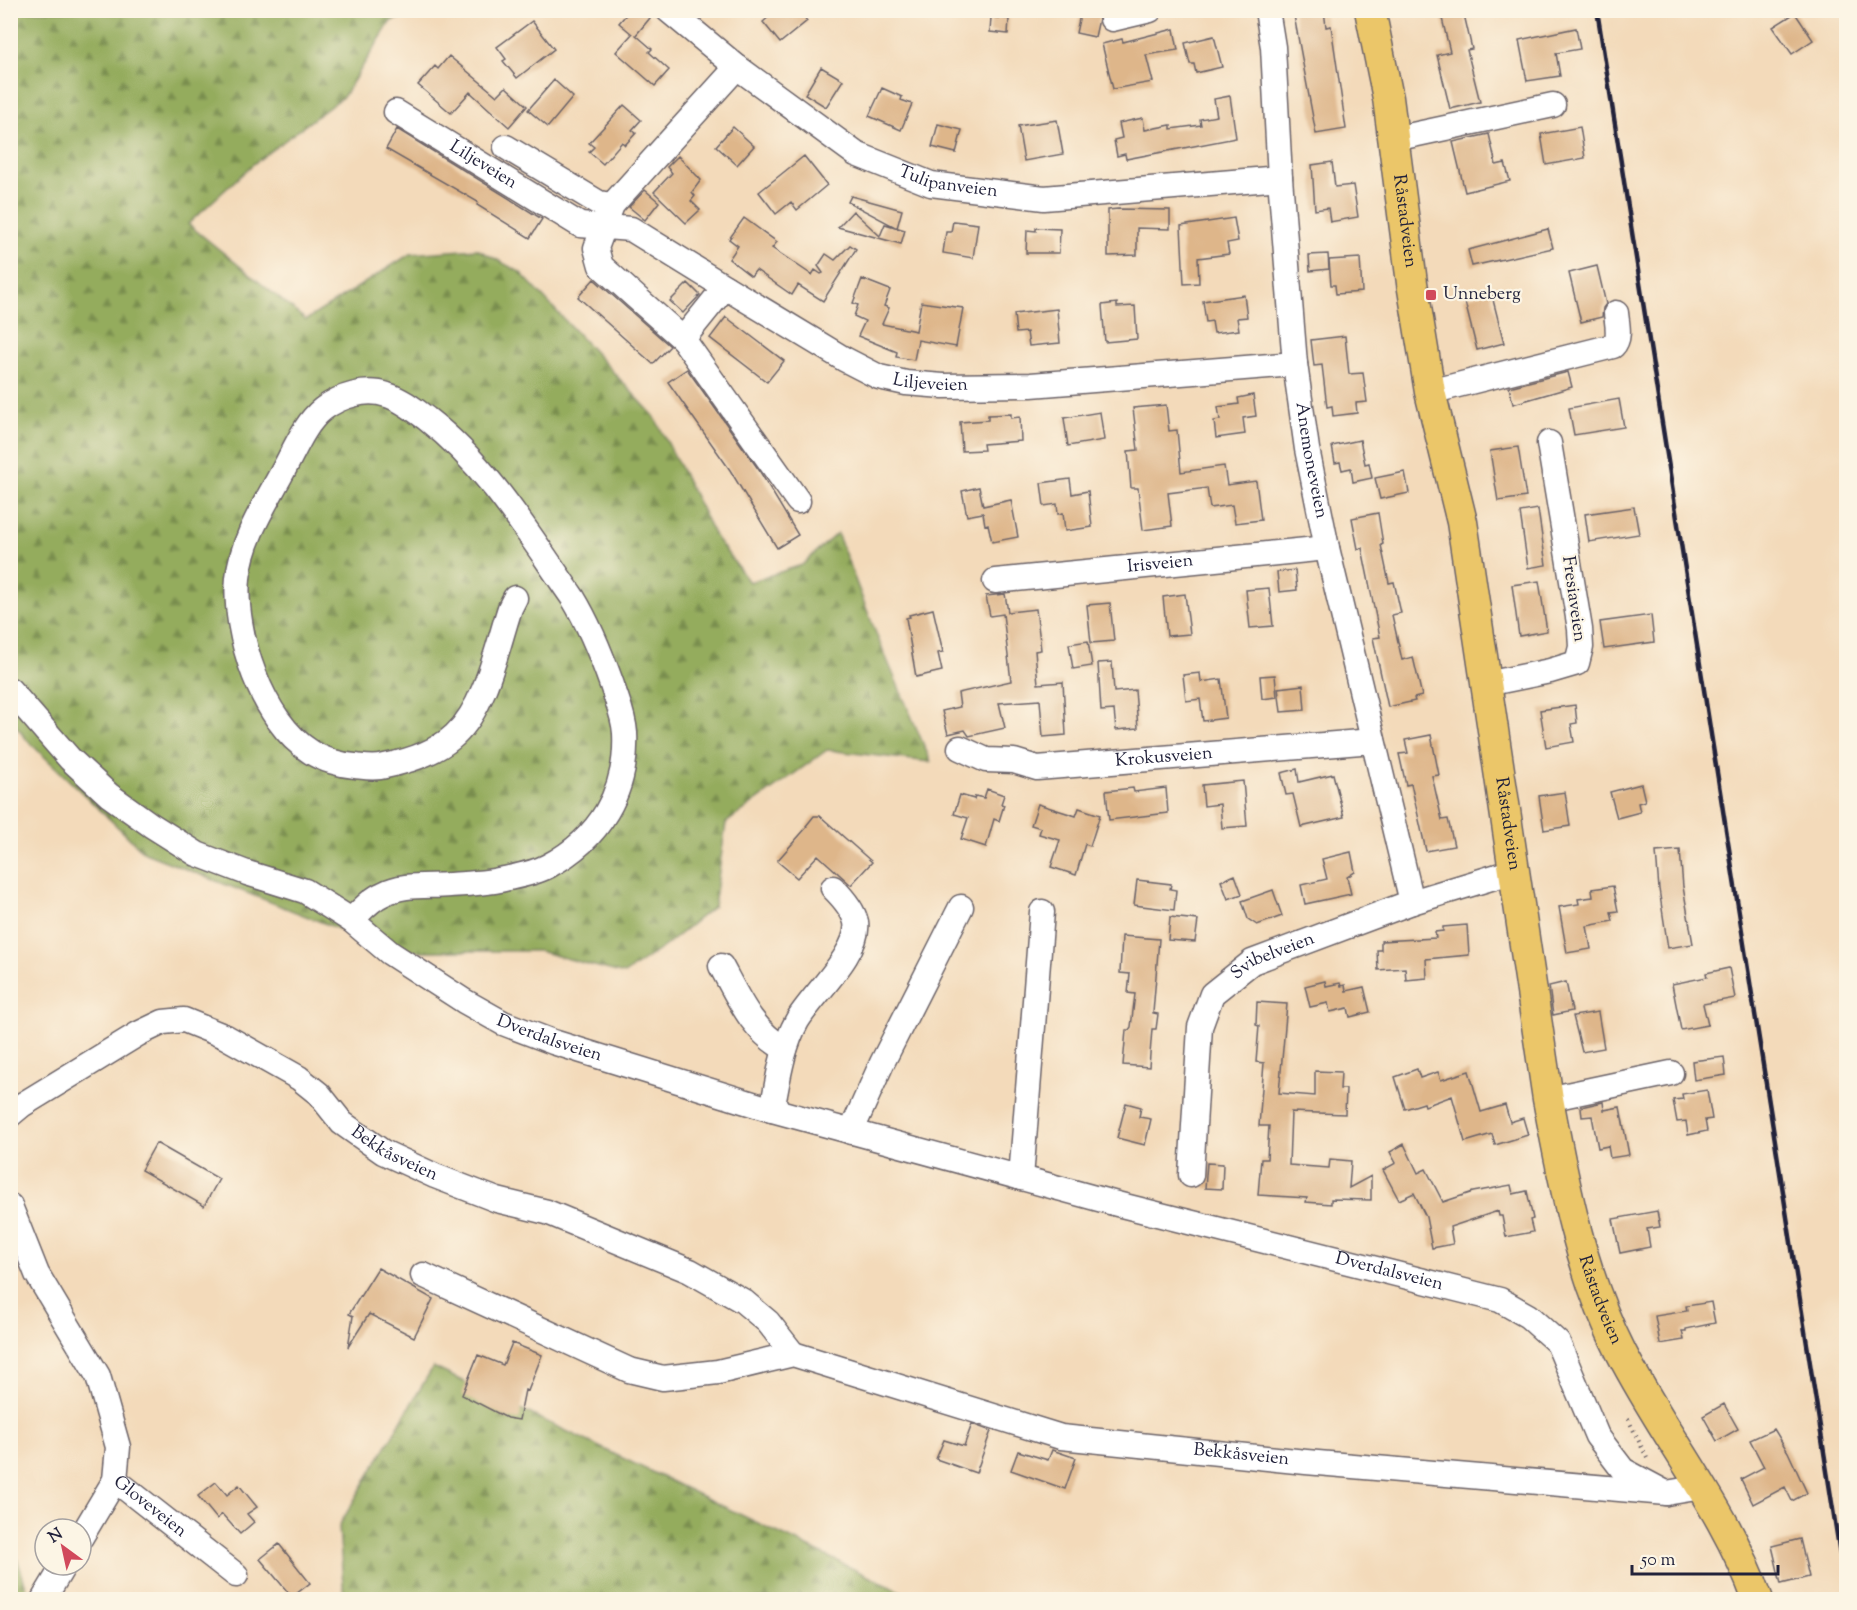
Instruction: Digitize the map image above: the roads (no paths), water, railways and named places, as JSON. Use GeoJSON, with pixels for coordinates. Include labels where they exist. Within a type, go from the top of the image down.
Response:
{"type":"FeatureCollection","features":[{"type":"Feature","properties":{"kind":"main road","name":"Råstadveien"},"geometry":{"type":"LineString","coordinates":[[1370,10],[1394,139],[1412,283],[1430,392],[1462,522],[1548,1099],[1564,1182],[1599,1302],[1627,1362],[1738,1552],[1758,1599]]}},
{"type":"Feature","properties":{"kind":"street","name":"Tulipanveien"},"geometry":{"type":"LineString","coordinates":[[668,10],[737,67],[856,154],[931,184],[1044,198],[1280,178]]}},
{"type":"Feature","properties":{"kind":"street"},"geometry":{"type":"LineString","coordinates":[[1112,19],[1150,10]]}},
{"type":"Feature","properties":{"kind":"street","name":"Anemoneveien"},"geometry":{"type":"LineString","coordinates":[[1267,10],[1273,47],[1280,178],[1295,364],[1307,449],[1327,548],[1412,902]]}},
{"type":"Feature","properties":{"kind":"street"},"geometry":{"type":"LineString","coordinates":[[737,67],[612,205],[596,248],[601,266],[683,339],[798,501]]}},
{"type":"Feature","properties":{"kind":"street"},"geometry":{"type":"LineString","coordinates":[[1394,139],[1552,105]]}},
{"type":"Feature","properties":{"kind":"street","name":"Liljeveien"},"geometry":{"type":"LineString","coordinates":[[396,111],[580,225],[631,229],[879,377],[906,383],[942,386],[1031,385],[1295,364]]}},
{"type":"Feature","properties":{"kind":"street","name":"Liljeveien"},"geometry":{"type":"LineString","coordinates":[[506,147],[599,203],[612,205]]}},
{"type":"Feature","properties":{"kind":"street"},"geometry":{"type":"LineString","coordinates":[[683,339],[725,287]]}},
{"type":"Feature","properties":{"kind":"street"},"geometry":{"type":"LineString","coordinates":[[1430,392],[1612,346],[1617,341],[1618,335],[1616,313]]}},
{"type":"Feature","properties":{"kind":"street"},"geometry":{"type":"LineString","coordinates":[[351,920],[385,892],[424,885],[502,880],[546,867],[570,852],[592,831],[610,808],[621,780],[625,732],[621,711],[597,644],[585,618],[486,475],[468,455],[445,433],[415,410],[387,395],[368,393],[346,396],[325,407],[314,417],[253,526],[238,578],[240,633],[249,663],[265,698],[292,737],[311,753],[343,765],[376,768],[407,762],[455,735],[473,712],[484,687],[515,598]]}},
{"type":"Feature","properties":{"kind":"street","name":"Fresiaveien"},"geometry":{"type":"LineString","coordinates":[[1486,684],[1577,663],[1580,658],[1580,629],[1549,442]]}},
{"type":"Feature","properties":{"kind":"street","name":"Irisveien"},"geometry":{"type":"LineString","coordinates":[[994,581],[1327,548]]}},
{"type":"Feature","properties":{"kind":"street","name":"Dverdalsveien"},"geometry":{"type":"LineString","coordinates":[[10,690],[69,759],[109,795],[151,825],[197,854],[305,891],[351,920],[390,952],[464,1001],[503,1023],[554,1042],[772,1110],[851,1132],[1117,1204],[1500,1300],[1528,1316],[1558,1343],[1597,1436],[1623,1470],[1666,1493]]}},
{"type":"Feature","properties":{"kind":"street","name":"Krokusveien"},"geometry":{"type":"LineString","coordinates":[[960,748],[986,760],[1014,761],[1037,768],[1373,741]]}},
{"type":"Feature","properties":{"kind":"street","name":"Svibelveien"},"geometry":{"type":"LineString","coordinates":[[1191,1175],[1200,1027],[1212,994],[1252,962],[1412,902],[1514,872]]}},
{"type":"Feature","properties":{"kind":"street"},"geometry":{"type":"LineString","coordinates":[[772,1110],[785,1049],[798,1020],[848,954],[855,934],[856,922],[846,901],[833,888]]}},
{"type":"Feature","properties":{"kind":"street"},"geometry":{"type":"LineString","coordinates":[[851,1132],[882,1063],[961,907]]}},
{"type":"Feature","properties":{"kind":"street"},"geometry":{"type":"LineString","coordinates":[[1021,1178],[1042,912]]}},
{"type":"Feature","properties":{"kind":"street"},"geometry":{"type":"LineString","coordinates":[[721,966],[753,1023],[785,1049]]}},
{"type":"Feature","properties":{"kind":"street","name":"Bekkåsveien"},"geometry":{"type":"LineString","coordinates":[[10,1115],[22,1105],[138,1034],[163,1022],[184,1020],[226,1037],[299,1078],[319,1094],[342,1123],[383,1152],[435,1176],[497,1200],[547,1212],[690,1271],[743,1301],[768,1322],[793,1354],[1061,1437],[1306,1462],[1666,1493],[1690,1489],[1700,1484]]}},
{"type":"Feature","properties":{"kind":"street"},"geometry":{"type":"LineString","coordinates":[[1548,1099],[1671,1073]]}},
{"type":"Feature","properties":{"kind":"street"},"geometry":{"type":"LineString","coordinates":[[10,1206],[37,1274],[98,1377],[118,1447],[115,1480]]}},
{"type":"Feature","properties":{"kind":"street"},"geometry":{"type":"LineString","coordinates":[[423,1275],[629,1370],[663,1378],[718,1372],[793,1354]]}},
{"type":"Feature","properties":{"kind":"street","name":"Gloveveien"},"geometry":{"type":"LineString","coordinates":[[93,1517],[115,1480],[236,1575]]}},
{"type":"Feature","properties":{"kind":"street"},"geometry":{"type":"LineString","coordinates":[[43,1599],[57,1577]]}},
{"type":"Feature","properties":{"kind":"railway"},"geometry":{"type":"LineString","coordinates":[[1597,10],[1846,1592]]}},
{"type":"Feature","properties":{"kind":"place","name":"Unneberg"},"geometry":{"type":"Point","coordinates":[1431,295]}}]}
